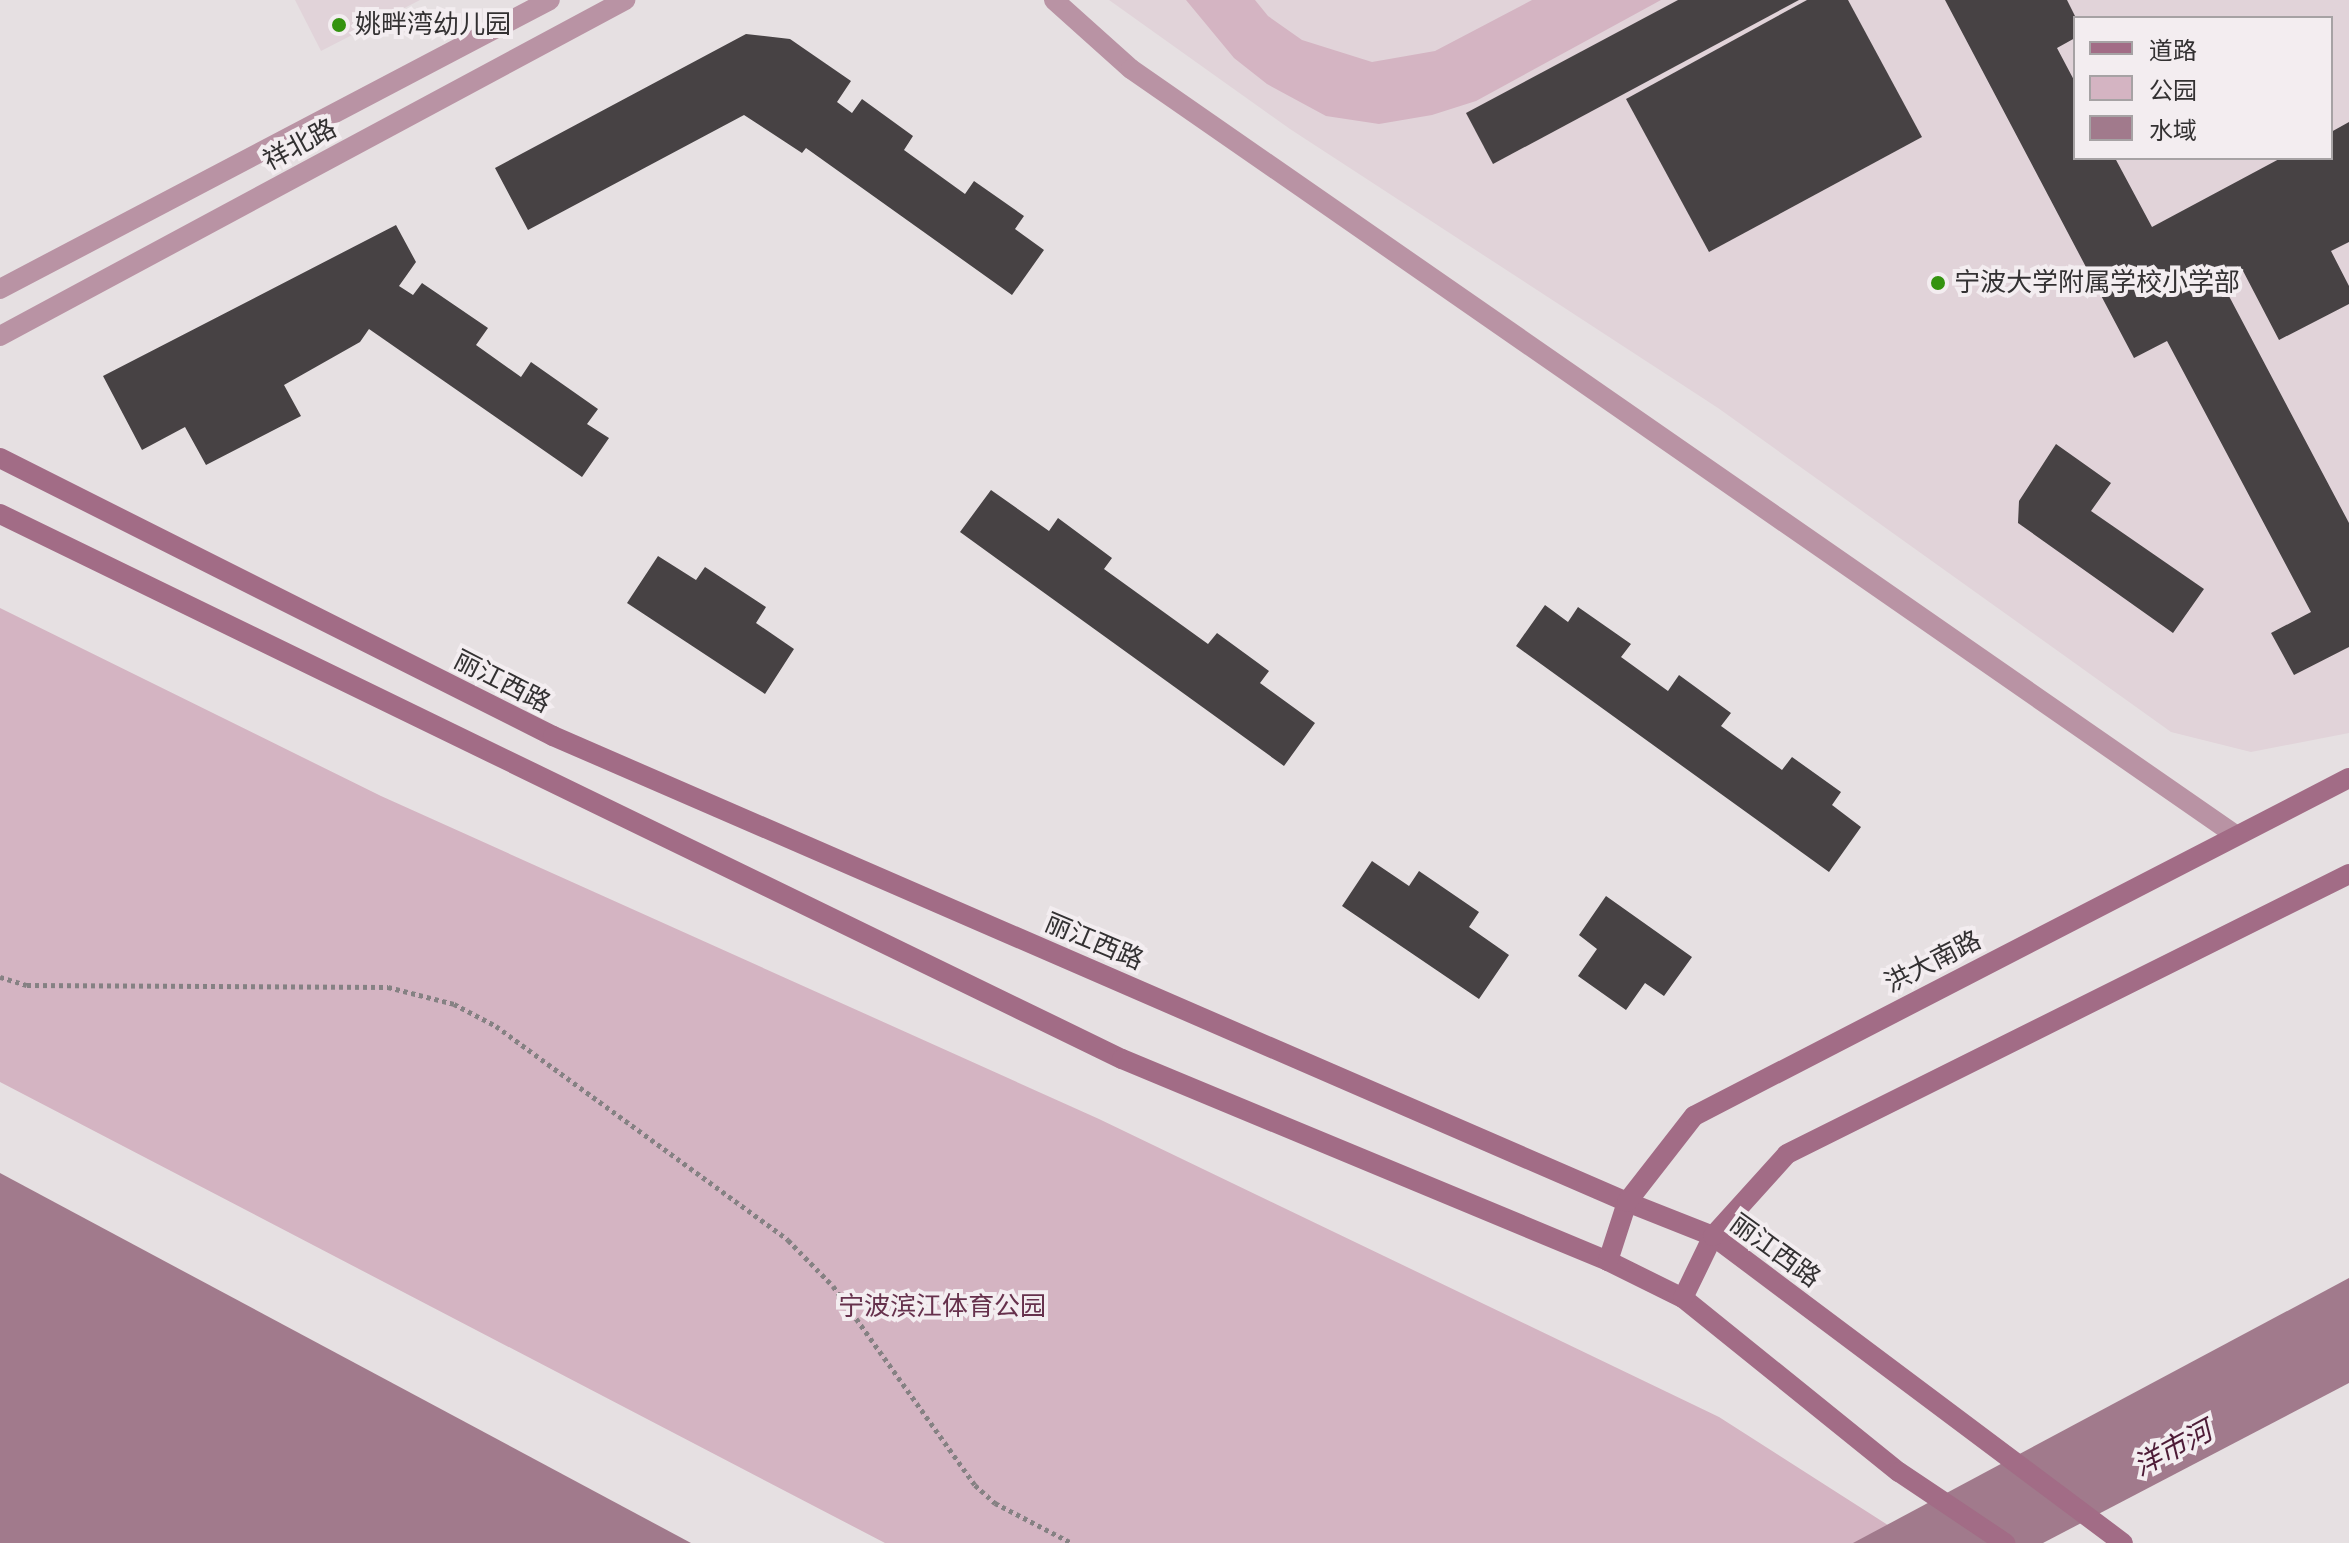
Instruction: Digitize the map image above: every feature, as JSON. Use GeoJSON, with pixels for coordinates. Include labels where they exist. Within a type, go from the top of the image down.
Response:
{"type":"FeatureCollection","features":[{"type":"Feature","properties":{"kind":"main road","name":"丽江西路"},"geometry":{"type":"LineString","coordinates":[[0,458],[553,736],[1627,1202],[1713,1236],[2123,1543]]}},
{"type":"Feature","properties":{"kind":"main road"},"geometry":{"type":"LineString","coordinates":[[0,514],[1122,1059],[1608,1261],[1683,1298],[1899,1472],[2005,1543]]}},
{"type":"Feature","properties":{"kind":"main road","name":"洪大南路"},"geometry":{"type":"LineString","coordinates":[[1608,1261],[1627,1202],[1694,1116],[2349,778]]}},
{"type":"Feature","properties":{"kind":"main road"},"geometry":{"type":"LineString","coordinates":[[1683,1298],[1713,1236],[1787,1154],[2349,874]]}},
{"type":"Feature","properties":{"kind":"street","name":"祥北路"},"geometry":{"type":"LineString","coordinates":[[0,289],[550,0]]}},
{"type":"Feature","properties":{"kind":"street","name":"祥北路"},"geometry":{"type":"LineString","coordinates":[[0,336],[625,0]]}},
{"type":"Feature","properties":{"kind":"street"},"geometry":{"type":"LineString","coordinates":[[1054,0],[1131,69],[2235,835]]}},
{"type":"Feature","properties":{"kind":"path"},"geometry":{"type":"LineString","coordinates":[[0,977],[27,985],[388,987],[454,1004],[496,1026],[788,1240],[833,1286],[975,1485],[995,1503],[1072,1543]]}},
{"type":"Feature","properties":{"kind":"shaded area","name":"姚畔湾幼儿园"},"geometry":{"type":"Polygon","coordinates":[[[295,0],[420,0],[321,51],[295,0]]]}},
{"type":"Feature","properties":{"kind":"shaded area","name":"宁波大学附属学校小学部"},"geometry":{"type":"Polygon","coordinates":[[[1109,0],[2349,0],[2349,733],[2251,752],[2171,732],[1718,408],[1290,129],[1109,0]]]}},
{"type":"Feature","properties":{"kind":"green space"},"geometry":{"type":"Polygon","coordinates":[[[1186,0],[1255,0],[1268,16],[1302,40],[1372,62],[1435,51],[1532,0],[1661,0],[1476,101],[1432,115],[1379,124],[1326,116],[1267,84],[1234,58],[1186,0]]]}},
{"type":"Feature","properties":{"kind":"green space","name":"宁波滨江体育公园"},"geometry":{"type":"Polygon","coordinates":[[[0,608],[381,796],[1099,1119],[1719,1417],[1916,1543],[885,1543],[0,1082],[0,608]]]}},
{"type":"Feature","properties":{"kind":"water"},"geometry":{"type":"Polygon","coordinates":[[[0,1173],[691,1543],[0,1543],[0,1173]]]}},
{"type":"Feature","properties":{"kind":"water","name":"洋市河"},"geometry":{"type":"Polygon","coordinates":[[[2349,1278],[2349,1383],[2043,1543],[1853,1543],[2349,1278]]]}},
{"type":"Feature","properties":{"kind":"building"},"geometry":{"type":"Polygon","coordinates":[[[1678,0],[1799,0],[1493,164],[1466,113],[1678,0]]]}},
{"type":"Feature","properties":{"kind":"building"},"geometry":{"type":"Polygon","coordinates":[[[1807,0],[1848,0],[1922,137],[1709,252],[1626,99],[1807,0]]]}},
{"type":"Feature","properties":{"kind":"building"},"geometry":{"type":"Polygon","coordinates":[[[1945,0],[2067,0],[2075,16],[2073,39],[2057,48],[2073,78],[2073,160],[2116,160],[2152,227],[2277,160],[2333,160],[2333,131],[2349,122],[2349,242],[2331,251],[2349,286],[2349,304],[2279,340],[2242,269],[2221,281],[2349,523],[2349,647],[2294,675],[2271,633],[2311,612],[2167,341],[2134,358],[1945,0]]]}},
{"type":"Feature","properties":{"kind":"building"},"geometry":{"type":"Polygon","coordinates":[[[746,34],[790,39],[851,81],[837,102],[852,113],[862,99],[913,136],[904,150],[965,194],[974,181],[1024,216],[1015,229],[1044,250],[1012,295],[806,148],[802,153],[744,115],[528,230],[495,168],[746,34]]]}},
{"type":"Feature","properties":{"kind":"building"},"geometry":{"type":"Polygon","coordinates":[[[396,225],[416,262],[399,286],[413,295],[422,283],[488,328],[476,345],[521,377],[531,362],[598,409],[587,424],[609,438],[582,477],[369,329],[360,342],[284,385],[301,416],[206,465],[185,427],[142,450],[103,376],[396,225]]]}},
{"type":"Feature","properties":{"kind":"building"},"geometry":{"type":"Polygon","coordinates":[[[2056,444],[2111,483],[2091,511],[2204,589],[2173,633],[2018,523],[2019,501],[2056,444]]]}},
{"type":"Feature","properties":{"kind":"building"},"geometry":{"type":"Polygon","coordinates":[[[991,490],[1049,531],[1058,518],[1112,558],[1104,569],[1208,644],[1217,633],[1269,671],[1260,683],[1315,723],[1284,766],[960,532],[991,490]]]}},
{"type":"Feature","properties":{"kind":"building"},"geometry":{"type":"Polygon","coordinates":[[[658,556],[696,580],[705,567],[766,607],[756,623],[794,649],[765,694],[627,603],[658,556]]]}},
{"type":"Feature","properties":{"kind":"building"},"geometry":{"type":"Polygon","coordinates":[[[1545,605],[1568,622],[1578,607],[1631,644],[1621,657],[1668,691],[1679,675],[1731,713],[1721,726],[1782,770],[1792,757],[1841,792],[1832,805],[1861,827],[1829,872],[1516,646],[1545,605]]]}},
{"type":"Feature","properties":{"kind":"building"},"geometry":{"type":"Polygon","coordinates":[[[1372,861],[1409,886],[1419,871],[1479,912],[1469,927],[1509,955],[1479,999],[1342,906],[1372,861]]]}},
{"type":"Feature","properties":{"kind":"building"},"geometry":{"type":"Polygon","coordinates":[[[1606,896],[1692,957],[1664,996],[1645,983],[1626,1010],[1578,976],[1597,949],[1579,935],[1606,896]]]}},
{"type":"Feature","properties":{"kind":"place","name":"姚畔湾幼儿园"},"geometry":{"type":"Point","coordinates":[339,25]}},
{"type":"Feature","properties":{"kind":"place","name":"宁波大学附属学校小学部"},"geometry":{"type":"Point","coordinates":[1938,283]}}]}
